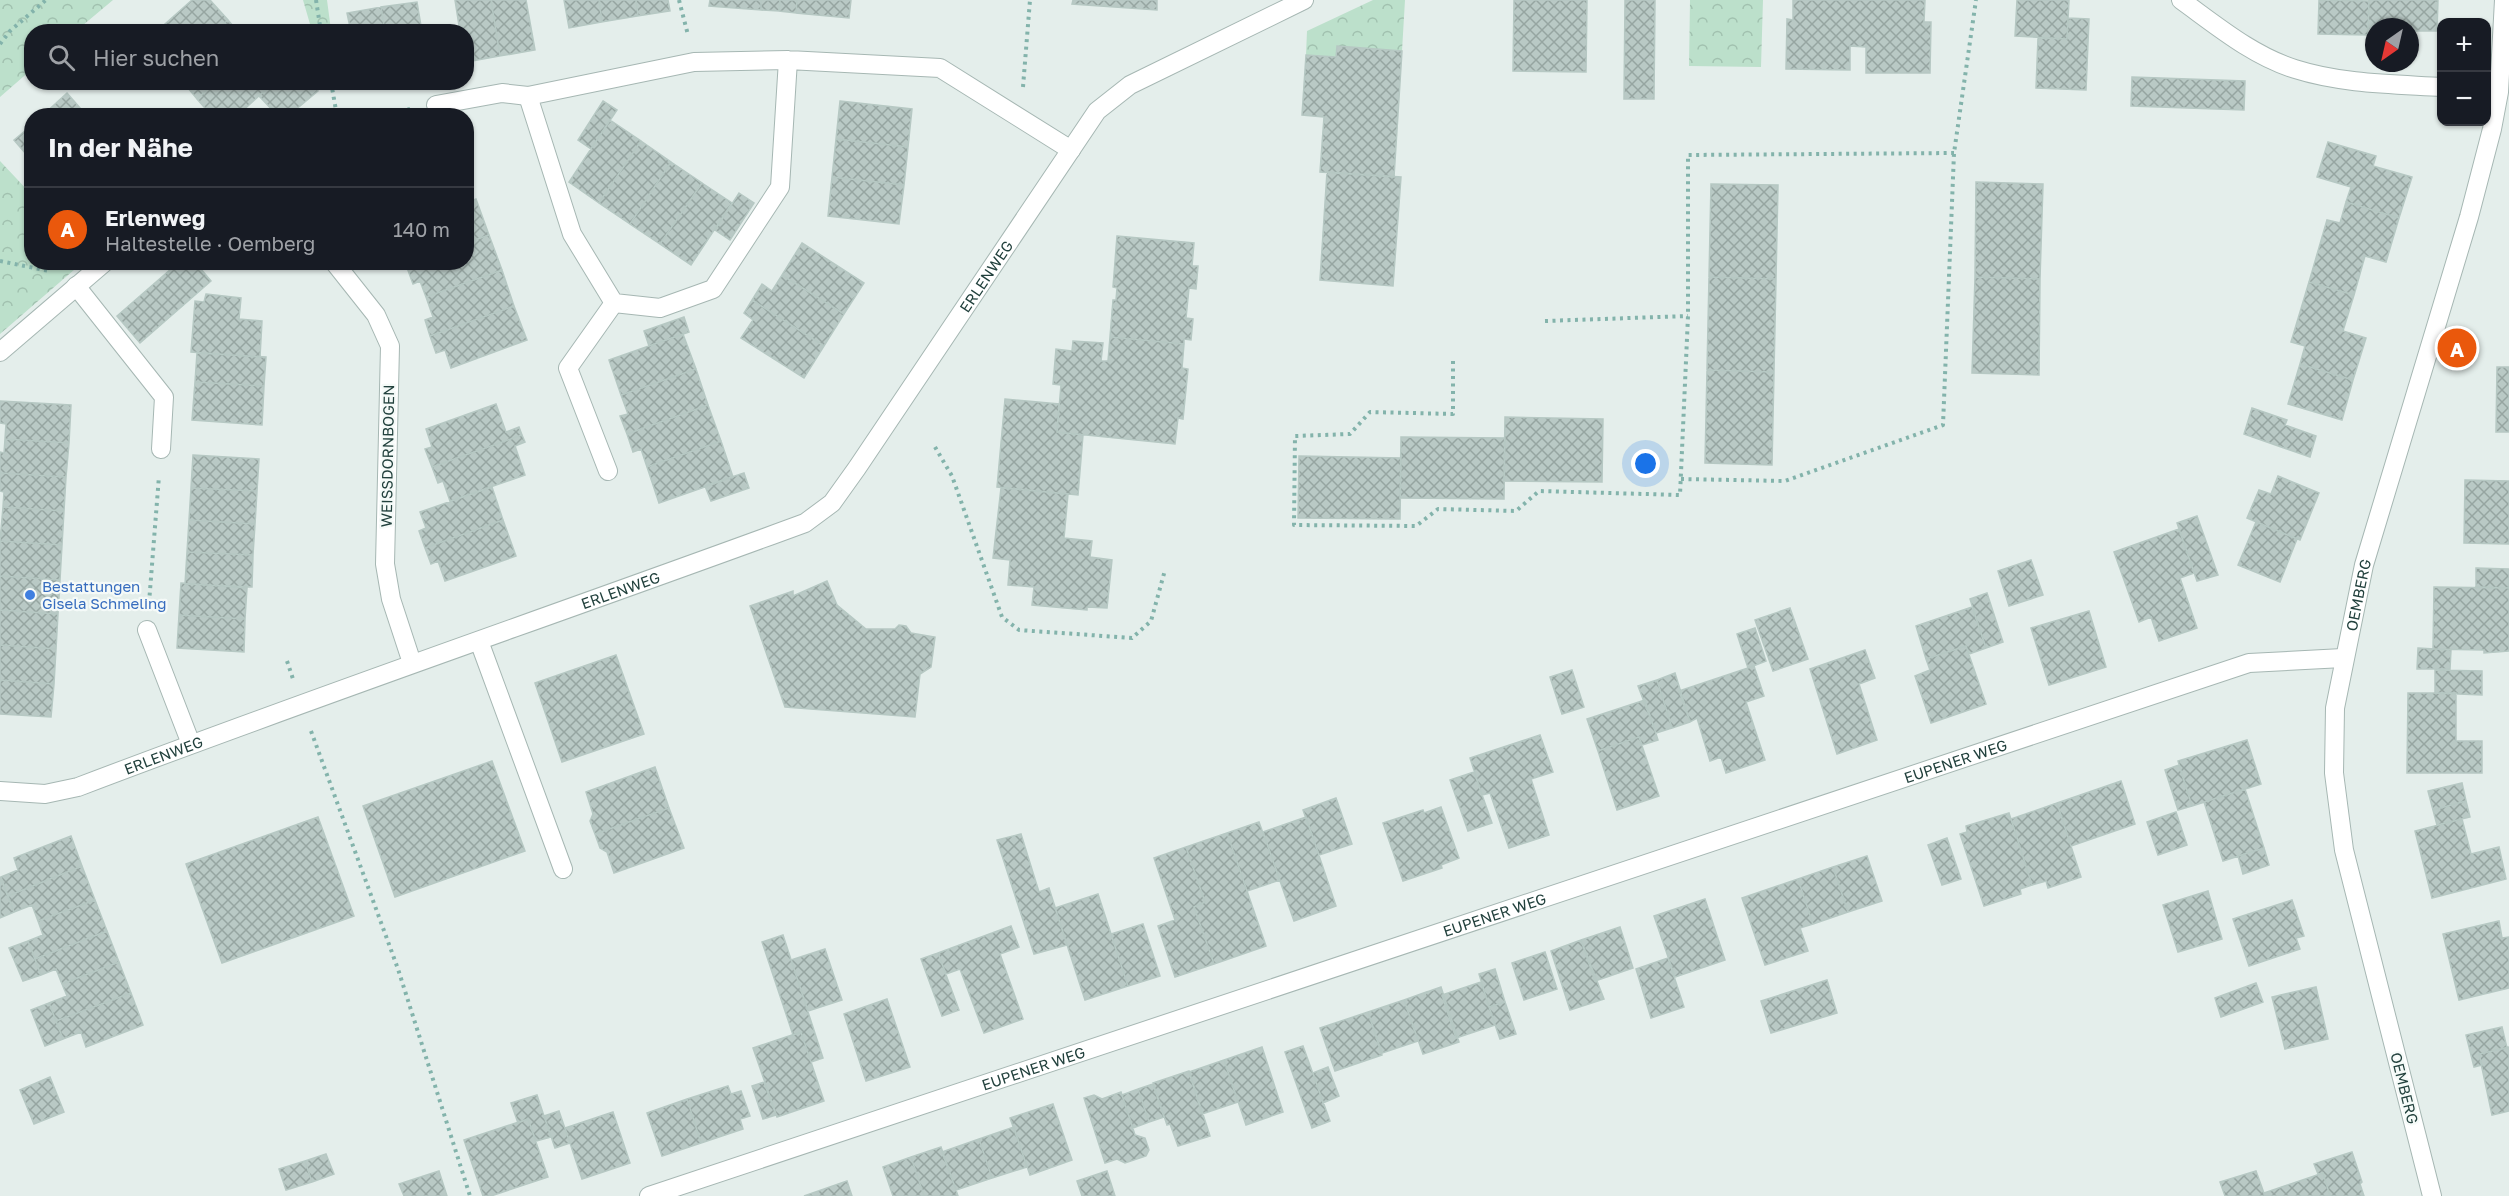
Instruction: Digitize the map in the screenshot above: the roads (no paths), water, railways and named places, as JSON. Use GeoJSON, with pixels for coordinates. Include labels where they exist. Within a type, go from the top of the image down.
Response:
{"type":"FeatureCollection","features":[{"type":"Feature","properties":{"kind":"street","name":"ERLENWEG"},"geometry":{"type":"LineString","coordinates":[[0,790],[45,794],[78,787],[300,702],[479,641],[805,523],[832,503],[1097,111],[1130,85],[1304,0]]}},
{"type":"Feature","properties":{"kind":"street"},"geometry":{"type":"LineString","coordinates":[[2181,0],[2245,46],[2294,69],[2345,81],[2437,87]]}},
{"type":"Feature","properties":{"kind":"street","name":"OEMBERG"},"geometry":{"type":"LineString","coordinates":[[2432,1196],[2344,850],[2334,773],[2334,708],[2364,565],[2469,217],[2493,91],[2504,0]]}},
{"type":"Feature","properties":{"kind":"street"},"geometry":{"type":"LineString","coordinates":[[614,303],[660,308],[713,289],[780,187],[788,60]]}},
{"type":"Feature","properties":{"kind":"street"},"geometry":{"type":"LineString","coordinates":[[436,105],[502,93],[528,96],[694,62],[788,60],[940,68],[1071,150]]}},
{"type":"Feature","properties":{"kind":"street"},"geometry":{"type":"LineString","coordinates":[[528,96],[572,234],[614,303]]}},
{"type":"Feature","properties":{"kind":"street"},"geometry":{"type":"LineString","coordinates":[[0,352],[95,270]]}},
{"type":"Feature","properties":{"kind":"street","name":"WEISSDORNBOGEN"},"geometry":{"type":"LineString","coordinates":[[340,270],[376,315],[390,346],[385,564],[391,599],[412,663]]}},
{"type":"Feature","properties":{"kind":"street"},"geometry":{"type":"LineString","coordinates":[[76,286],[164,397],[161,449]]}},
{"type":"Feature","properties":{"kind":"street"},"geometry":{"type":"LineString","coordinates":[[608,471],[568,368],[614,303]]}},
{"type":"Feature","properties":{"kind":"street"},"geometry":{"type":"LineString","coordinates":[[147,630],[191,744]]}},
{"type":"Feature","properties":{"kind":"street"},"geometry":{"type":"LineString","coordinates":[[479,641],[563,869]]}},
{"type":"Feature","properties":{"kind":"street","name":"EUPENER WEG"},"geometry":{"type":"LineString","coordinates":[[649,1196],[2249,663],[2343,658]]}},
{"type":"Feature","properties":{"kind":"place","name":"Erlenweg"},"geometry":{"type":"Point","coordinates":[2457,348]}},
{"type":"Feature","properties":{"kind":"place","name":"Bestattungen Gisela Schmeling"},"geometry":{"type":"Point","coordinates":[30,595]}}]}
